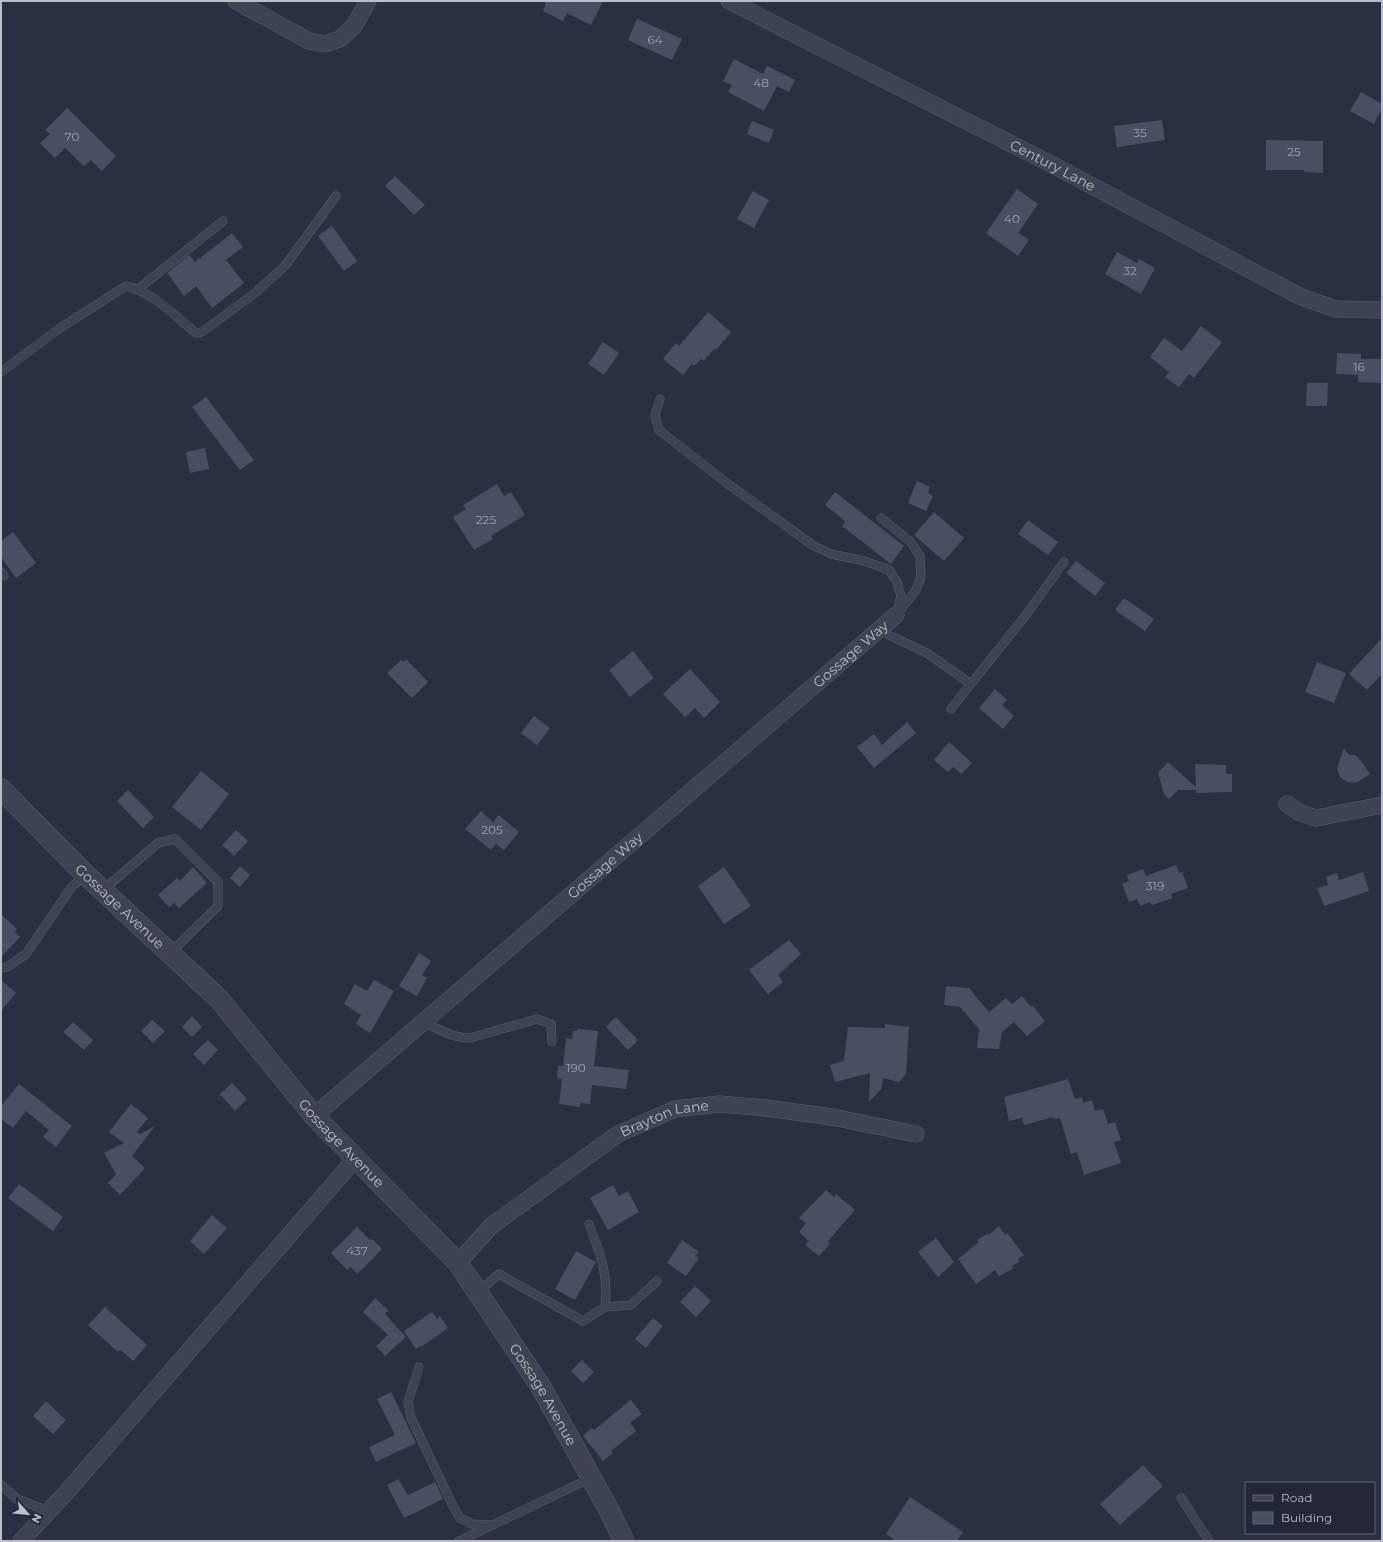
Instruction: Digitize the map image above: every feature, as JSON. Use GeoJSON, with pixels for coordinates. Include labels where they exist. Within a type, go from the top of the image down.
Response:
{"type":"FeatureCollection","features":[{"type":"Feature","properties":{"kind":"street"},"geometry":{"type":"LineString","coordinates":[[236,1],[309,41],[326,44],[340,39],[354,26],[368,1]]}},
{"type":"Feature","properties":{"kind":"street","name":"Century Lane"},"geometry":{"type":"LineString","coordinates":[[728,1],[1053,164],[1301,297],[1336,309],[1382,310]]}},
{"type":"Feature","properties":{"kind":"street","name":"Gossage Way"},"geometry":{"type":"LineString","coordinates":[[314,1116],[880,631],[896,615]]}},
{"type":"Feature","properties":{"kind":"street","name":"Gossage Avenue"},"geometry":{"type":"LineString","coordinates":[[1,789],[84,874],[219,999],[314,1116],[458,1263],[541,1387],[609,1510],[624,1541]]}},
{"type":"Feature","properties":{"kind":"street"},"geometry":{"type":"LineString","coordinates":[[1287,804],[1300,813],[1316,818],[1382,805]]}},
{"type":"Feature","properties":{"kind":"street","name":"Brayton Lane"},"geometry":{"type":"LineString","coordinates":[[458,1263],[491,1226],[618,1134],[675,1109],[719,1104],[758,1108],[832,1117],[916,1134]]}},
{"type":"Feature","properties":{"kind":"street"},"geometry":{"type":"LineString","coordinates":[[21,1541],[49,1511],[356,1158]]}},
{"type":"Feature","properties":{"kind":"lane"},"geometry":{"type":"LineString","coordinates":[[1,372],[60,328],[126,286],[157,301],[196,332],[202,332],[255,293],[285,266],[336,196]]}},
{"type":"Feature","properties":{"kind":"lane"},"geometry":{"type":"LineString","coordinates":[[137,290],[223,221]]}},
{"type":"Feature","properties":{"kind":"lane"},"geometry":{"type":"LineString","coordinates":[[660,399],[654,415],[659,430],[728,484],[814,546],[831,554],[865,561],[889,570],[897,582],[901,596],[896,615]]}},
{"type":"Feature","properties":{"kind":"lane"},"geometry":{"type":"LineString","coordinates":[[881,518],[910,541],[920,556],[921,577],[916,590],[896,615]]}},
{"type":"Feature","properties":{"kind":"lane"},"geometry":{"type":"LineString","coordinates":[[952,709],[1026,615],[1064,562]]}},
{"type":"Feature","properties":{"kind":"lane"},"geometry":{"type":"LineString","coordinates":[[880,631],[926,653],[972,684]]}},
{"type":"Feature","properties":{"kind":"lane"},"geometry":{"type":"LineString","coordinates":[[102,891],[158,843],[175,839],[218,882],[218,906],[170,954]]}},
{"type":"Feature","properties":{"kind":"lane"},"geometry":{"type":"LineString","coordinates":[[1,968],[8,967],[26,954],[71,888],[84,874]]}},
{"type":"Feature","properties":{"kind":"lane"},"geometry":{"type":"LineString","coordinates":[[423,1022],[456,1036],[470,1038],[537,1019],[551,1024],[552,1042]]}},
{"type":"Feature","properties":{"kind":"lane"},"geometry":{"type":"LineString","coordinates":[[589,1224],[601,1257],[607,1290],[605,1307]]}},
{"type":"Feature","properties":{"kind":"lane"},"geometry":{"type":"LineString","coordinates":[[477,1292],[499,1274],[583,1321],[605,1307],[631,1305],[657,1281]]}},
{"type":"Feature","properties":{"kind":"lane"},"geometry":{"type":"LineString","coordinates":[[419,1367],[408,1402],[411,1418],[460,1518],[472,1524],[492,1525]]}},
{"type":"Feature","properties":{"kind":"lane"},"geometry":{"type":"LineString","coordinates":[[459,1541],[591,1477]]}},
{"type":"Feature","properties":{"kind":"lane"},"geometry":{"type":"LineString","coordinates":[[1,1485],[17,1499],[49,1511]]}},
{"type":"Feature","properties":{"kind":"lane"},"geometry":{"type":"LineString","coordinates":[[1181,1498],[1209,1541]]}},
{"type":"Feature","properties":{"kind":"building"},"geometry":{"type":"Polygon","coordinates":[[[542,1],[603,1],[591,25],[567,13],[563,21],[543,11],[546,3],[542,1]]]}},
{"type":"Feature","properties":{"kind":"building"},"geometry":{"type":"Polygon","coordinates":[[[637,19],[682,39],[672,60],[628,40],[637,19]]]}},
{"type":"Feature","properties":{"kind":"building"},"geometry":{"type":"Polygon","coordinates":[[[734,59],[763,74],[767,66],[795,80],[789,92],[777,86],[764,111],[728,92],[732,85],[723,81],[734,59]]]}},
{"type":"Feature","properties":{"kind":"building"},"geometry":{"type":"Polygon","coordinates":[[[1361,92],[1382,104],[1382,108],[1374,124],[1350,111],[1361,92]]]}},
{"type":"Feature","properties":{"kind":"building"},"geometry":{"type":"Polygon","coordinates":[[[67,108],[116,156],[102,171],[91,160],[84,166],[65,148],[55,158],[40,143],[50,134],[45,130],[67,108]]]}},
{"type":"Feature","properties":{"kind":"building"},"geometry":{"type":"Polygon","coordinates":[[[1162,120],[1165,140],[1117,147],[1114,126],[1162,120]]]}},
{"type":"Feature","properties":{"kind":"building"},"geometry":{"type":"Polygon","coordinates":[[[752,121],[774,130],[769,143],[747,134],[752,121]]]}},
{"type":"Feature","properties":{"kind":"building"},"geometry":{"type":"Polygon","coordinates":[[[1266,140],[1323,141],[1323,173],[1304,172],[1304,170],[1266,170],[1266,140]]]}},
{"type":"Feature","properties":{"kind":"building"},"geometry":{"type":"Polygon","coordinates":[[[395,176],[425,205],[414,215],[385,186],[395,176]]]}},
{"type":"Feature","properties":{"kind":"building"},"geometry":{"type":"Polygon","coordinates":[[[1017,189],[1038,204],[1018,233],[1029,240],[1018,256],[986,233],[1017,189]]]}},
{"type":"Feature","properties":{"kind":"building"},"geometry":{"type":"Polygon","coordinates":[[[753,191],[769,200],[754,228],[737,219],[753,191]]]}},
{"type":"Feature","properties":{"kind":"building"},"geometry":{"type":"Polygon","coordinates":[[[332,226],[357,261],[344,271],[318,236],[332,226]]]}},
{"type":"Feature","properties":{"kind":"building"},"geometry":{"type":"Polygon","coordinates":[[[232,233],[243,247],[226,260],[244,283],[212,308],[196,286],[184,296],[167,273],[189,255],[195,262],[232,233]]]}},
{"type":"Feature","properties":{"kind":"building"},"geometry":{"type":"Polygon","coordinates":[[[1117,252],[1137,263],[1139,259],[1155,268],[1141,294],[1105,274],[1117,252]]]}},
{"type":"Feature","properties":{"kind":"building"},"geometry":{"type":"Polygon","coordinates":[[[708,312],[731,332],[716,350],[714,349],[704,361],[701,359],[694,366],[692,364],[683,375],[663,359],[676,343],[679,346],[708,312]]]}},
{"type":"Feature","properties":{"kind":"building"},"geometry":{"type":"Polygon","coordinates":[[[1201,326],[1222,342],[1194,378],[1189,374],[1179,387],[1165,377],[1169,372],[1150,357],[1164,338],[1182,351],[1201,326]]]}},
{"type":"Feature","properties":{"kind":"building"},"geometry":{"type":"Polygon","coordinates":[[[603,342],[619,353],[604,375],[588,364],[603,342]]]}},
{"type":"Feature","properties":{"kind":"building"},"geometry":{"type":"Polygon","coordinates":[[[1337,353],[1361,354],[1361,359],[1382,359],[1382,383],[1358,382],[1358,375],[1336,374],[1337,353]]]}},
{"type":"Feature","properties":{"kind":"building"},"geometry":{"type":"Polygon","coordinates":[[[1307,383],[1328,383],[1327,406],[1306,406],[1307,383]]]}},
{"type":"Feature","properties":{"kind":"building"},"geometry":{"type":"Polygon","coordinates":[[[206,397],[254,460],[240,470],[192,407],[206,397]]]}},
{"type":"Feature","properties":{"kind":"building"},"geometry":{"type":"Polygon","coordinates":[[[205,448],[209,469],[190,473],[186,452],[205,448]]]}},
{"type":"Feature","properties":{"kind":"building"},"geometry":{"type":"Polygon","coordinates":[[[917,481],[930,487],[928,493],[933,496],[926,511],[908,503],[917,481]]]}},
{"type":"Feature","properties":{"kind":"building"},"geometry":{"type":"Polygon","coordinates":[[[497,484],[504,496],[511,492],[525,515],[491,536],[493,539],[474,550],[453,517],[466,509],[463,505],[497,484]]]}},
{"type":"Feature","properties":{"kind":"building"},"geometry":{"type":"Polygon","coordinates":[[[835,492],[904,546],[891,564],[842,526],[845,521],[825,505],[835,492]]]}},
{"type":"Feature","properties":{"kind":"building"},"geometry":{"type":"Polygon","coordinates":[[[934,512],[964,538],[944,561],[914,535],[934,512]]]}},
{"type":"Feature","properties":{"kind":"building"},"geometry":{"type":"Polygon","coordinates":[[[1028,520],[1058,542],[1048,555],[1018,534],[1028,520]]]}},
{"type":"Feature","properties":{"kind":"building"},"geometry":{"type":"Polygon","coordinates":[[[13,532],[36,563],[16,578],[1,557],[1,541],[13,532]]]}},
{"type":"Feature","properties":{"kind":"building"},"geometry":{"type":"Polygon","coordinates":[[[1076,561],[1105,583],[1095,596],[1066,573],[1076,561]]]}},
{"type":"Feature","properties":{"kind":"building"},"geometry":{"type":"Polygon","coordinates":[[[1124,598],[1154,619],[1145,631],[1115,610],[1124,598]]]}},
{"type":"Feature","properties":{"kind":"building"},"geometry":{"type":"Polygon","coordinates":[[[1382,638],[1382,674],[1367,690],[1349,674],[1382,638]]]}},
{"type":"Feature","properties":{"kind":"building"},"geometry":{"type":"Polygon","coordinates":[[[633,651],[654,678],[630,697],[609,670],[633,651]]]}},
{"type":"Feature","properties":{"kind":"building"},"geometry":{"type":"Polygon","coordinates":[[[406,659],[428,682],[412,698],[387,673],[401,660],[403,662],[406,659]]]}},
{"type":"Feature","properties":{"kind":"building"},"geometry":{"type":"Polygon","coordinates":[[[1317,662],[1346,673],[1334,703],[1305,692],[1317,662]]]}},
{"type":"Feature","properties":{"kind":"building"},"geometry":{"type":"Polygon","coordinates":[[[690,669],[720,702],[704,718],[695,708],[685,717],[663,694],[690,669]]]}},
{"type":"Feature","properties":{"kind":"building"},"geometry":{"type":"Polygon","coordinates":[[[995,689],[1007,700],[1002,705],[1014,716],[1003,729],[979,708],[995,689]]]}},
{"type":"Feature","properties":{"kind":"building"},"geometry":{"type":"Polygon","coordinates":[[[534,716],[550,728],[537,745],[521,733],[534,716]]]}},
{"type":"Feature","properties":{"kind":"building"},"geometry":{"type":"Polygon","coordinates":[[[907,722],[916,733],[874,768],[857,747],[874,734],[882,745],[907,722]]]}},
{"type":"Feature","properties":{"kind":"building"},"geometry":{"type":"Polygon","coordinates":[[[949,742],[972,763],[961,774],[953,767],[948,772],[934,760],[949,742]]]}},
{"type":"Feature","properties":{"kind":"building"},"geometry":{"type":"Polygon","coordinates":[[[1344,748],[1349,755],[1355,755],[1361,761],[1370,774],[1356,783],[1347,782],[1340,777],[1337,768],[1344,748]]]}},
{"type":"Feature","properties":{"kind":"building"},"geometry":{"type":"Polygon","coordinates":[[[1168,762],[1196,787],[1195,764],[1226,765],[1226,774],[1232,774],[1232,792],[1196,793],[1196,790],[1178,790],[1169,799],[1164,794],[1158,773],[1168,762]]]}},
{"type":"Feature","properties":{"kind":"building"},"geometry":{"type":"Polygon","coordinates":[[[201,771],[229,794],[201,830],[172,807],[201,771]]]}},
{"type":"Feature","properties":{"kind":"building"},"geometry":{"type":"Polygon","coordinates":[[[128,790],[154,817],[143,828],[117,801],[128,790]]]}},
{"type":"Feature","properties":{"kind":"building"},"geometry":{"type":"Polygon","coordinates":[[[481,811],[493,822],[499,815],[519,832],[504,850],[496,844],[491,850],[465,829],[481,811]]]}},
{"type":"Feature","properties":{"kind":"building"},"geometry":{"type":"Polygon","coordinates":[[[236,830],[248,841],[234,856],[222,845],[236,830]]]}},
{"type":"Feature","properties":{"kind":"building"},"geometry":{"type":"Polygon","coordinates":[[[1176,865],[1179,873],[1182,872],[1188,888],[1171,894],[1172,898],[1152,905],[1150,902],[1140,906],[1137,899],[1129,902],[1122,884],[1129,881],[1127,875],[1143,869],[1146,876],[1176,865]]]}},
{"type":"Feature","properties":{"kind":"building"},"geometry":{"type":"Polygon","coordinates":[[[240,866],[250,875],[240,887],[230,878],[240,866]]]}},
{"type":"Feature","properties":{"kind":"building"},"geometry":{"type":"Polygon","coordinates":[[[193,867],[207,883],[179,908],[174,903],[169,907],[158,895],[177,878],[180,881],[193,867]]]}},
{"type":"Feature","properties":{"kind":"building"},"geometry":{"type":"Polygon","coordinates":[[[724,867],[751,906],[724,924],[698,886],[724,867]]]}},
{"type":"Feature","properties":{"kind":"building"},"geometry":{"type":"Polygon","coordinates":[[[1363,872],[1369,891],[1324,906],[1317,888],[1328,885],[1326,877],[1337,873],[1339,880],[1363,872]]]}},
{"type":"Feature","properties":{"kind":"building"},"geometry":{"type":"Polygon","coordinates":[[[1,914],[17,929],[15,932],[20,937],[1,957],[1,914]]]}},
{"type":"Feature","properties":{"kind":"building"},"geometry":{"type":"Polygon","coordinates":[[[789,940],[801,954],[778,975],[783,982],[768,994],[749,970],[789,940]]]}},
{"type":"Feature","properties":{"kind":"building"},"geometry":{"type":"Polygon","coordinates":[[[419,953],[431,961],[422,975],[427,978],[417,996],[399,986],[419,953]]]}},
{"type":"Feature","properties":{"kind":"building"},"geometry":{"type":"Polygon","coordinates":[[[1,980],[16,993],[1,1011],[1,980]]]}},
{"type":"Feature","properties":{"kind":"building"},"geometry":{"type":"Polygon","coordinates":[[[374,980],[394,991],[370,1033],[356,1024],[361,1015],[344,1004],[355,984],[367,991],[374,980]]]}},
{"type":"Feature","properties":{"kind":"building"},"geometry":{"type":"Polygon","coordinates":[[[946,986],[969,988],[989,1012],[1006,998],[1012,1004],[1022,996],[1031,1007],[1033,1006],[1045,1021],[1027,1036],[1014,1022],[1002,1032],[999,1049],[977,1048],[979,1029],[960,1007],[944,1005],[946,986]]]}},
{"type":"Feature","properties":{"kind":"building"},"geometry":{"type":"Polygon","coordinates":[[[192,1016],[202,1027],[192,1037],[182,1027],[192,1016]]]}},
{"type":"Feature","properties":{"kind":"building"},"geometry":{"type":"Polygon","coordinates":[[[616,1017],[638,1040],[628,1050],[606,1027],[616,1017]]]}},
{"type":"Feature","properties":{"kind":"building"},"geometry":{"type":"Polygon","coordinates":[[[152,1020],[165,1031],[153,1043],[141,1031],[152,1020]]]}},
{"type":"Feature","properties":{"kind":"building"},"geometry":{"type":"Polygon","coordinates":[[[73,1022],[93,1040],[84,1050],[63,1032],[73,1022]]]}},
{"type":"Feature","properties":{"kind":"building"},"geometry":{"type":"Polygon","coordinates":[[[885,1024],[909,1027],[906,1074],[899,1082],[883,1078],[882,1088],[869,1102],[870,1073],[835,1082],[830,1065],[844,1061],[848,1027],[885,1028],[885,1024]]]}},
{"type":"Feature","properties":{"kind":"building"},"geometry":{"type":"Polygon","coordinates":[[[578,1029],[598,1031],[594,1066],[629,1070],[626,1089],[592,1085],[590,1104],[580,1103],[580,1107],[559,1104],[562,1079],[557,1078],[558,1066],[563,1066],[566,1038],[572,1039],[573,1031],[577,1031],[578,1029]]]}},
{"type":"Feature","properties":{"kind":"building"},"geometry":{"type":"Polygon","coordinates":[[[208,1040],[218,1050],[204,1065],[193,1054],[208,1040]]]}},
{"type":"Feature","properties":{"kind":"building"},"geometry":{"type":"Polygon","coordinates":[[[1068,1079],[1075,1099],[1082,1097],[1083,1103],[1092,1100],[1095,1111],[1103,1109],[1108,1124],[1115,1122],[1121,1140],[1114,1142],[1121,1163],[1084,1175],[1077,1152],[1071,1154],[1060,1118],[1055,1119],[1053,1117],[1024,1125],[1022,1118],[1009,1121],[1004,1097],[1068,1079]]]}},
{"type":"Feature","properties":{"kind":"building"},"geometry":{"type":"Polygon","coordinates":[[[232,1083],[247,1099],[235,1111],[220,1094],[232,1083]]]}},
{"type":"Feature","properties":{"kind":"building"},"geometry":{"type":"Polygon","coordinates":[[[19,1084],[72,1126],[56,1147],[43,1137],[49,1130],[26,1111],[13,1128],[1,1119],[1,1106],[19,1084]]]}},
{"type":"Feature","properties":{"kind":"building"},"geometry":{"type":"Polygon","coordinates":[[[131,1104],[148,1118],[137,1132],[140,1134],[155,1126],[132,1156],[145,1168],[120,1195],[108,1183],[116,1174],[104,1153],[124,1143],[109,1132],[131,1104]]]}},
{"type":"Feature","properties":{"kind":"building"},"geometry":{"type":"Polygon","coordinates":[[[19,1184],[63,1217],[53,1231],[8,1198],[19,1184]]]}},
{"type":"Feature","properties":{"kind":"building"},"geometry":{"type":"Polygon","coordinates":[[[613,1185],[619,1196],[628,1191],[639,1212],[608,1230],[590,1198],[613,1185]]]}},
{"type":"Feature","properties":{"kind":"building"},"geometry":{"type":"Polygon","coordinates":[[[826,1190],[834,1197],[836,1194],[855,1210],[828,1241],[830,1244],[819,1256],[805,1245],[809,1241],[799,1232],[806,1223],[799,1218],[826,1190]]]}},
{"type":"Feature","properties":{"kind":"building"},"geometry":{"type":"Polygon","coordinates":[[[212,1215],[227,1228],[204,1254],[190,1241],[212,1215]]]}},
{"type":"Feature","properties":{"kind":"building"},"geometry":{"type":"Polygon","coordinates":[[[999,1226],[1005,1235],[1007,1233],[1024,1255],[1018,1259],[1019,1262],[1012,1266],[1014,1268],[999,1276],[995,1270],[976,1284],[958,1259],[979,1242],[977,1240],[988,1233],[989,1235],[999,1226]]]}},
{"type":"Feature","properties":{"kind":"building"},"geometry":{"type":"Polygon","coordinates":[[[357,1227],[382,1249],[357,1274],[351,1267],[347,1270],[331,1253],[357,1227]]]}},
{"type":"Feature","properties":{"kind":"building"},"geometry":{"type":"Polygon","coordinates":[[[936,1238],[954,1262],[938,1277],[918,1252],[936,1238]]]}},
{"type":"Feature","properties":{"kind":"building"},"geometry":{"type":"Polygon","coordinates":[[[682,1240],[699,1252],[695,1256],[699,1258],[686,1276],[667,1263],[682,1240]]]}},
{"type":"Feature","properties":{"kind":"building"},"geometry":{"type":"Polygon","coordinates":[[[576,1251],[596,1262],[575,1300],[555,1289],[576,1251]]]}},
{"type":"Feature","properties":{"kind":"building"},"geometry":{"type":"Polygon","coordinates":[[[695,1286],[711,1301],[696,1317],[680,1302],[695,1286]]]}},
{"type":"Feature","properties":{"kind":"building"},"geometry":{"type":"Polygon","coordinates":[[[375,1298],[388,1310],[385,1314],[406,1337],[385,1356],[376,1346],[388,1335],[363,1312],[375,1298]]]}},
{"type":"Feature","properties":{"kind":"building"},"geometry":{"type":"Polygon","coordinates":[[[105,1307],[147,1345],[133,1361],[121,1350],[117,1351],[88,1325],[105,1307]]]}},
{"type":"Feature","properties":{"kind":"building"},"geometry":{"type":"Polygon","coordinates":[[[432,1312],[437,1319],[440,1316],[448,1328],[416,1349],[404,1331],[432,1312]]]}},
{"type":"Feature","properties":{"kind":"building"},"geometry":{"type":"Polygon","coordinates":[[[653,1318],[663,1326],[646,1348],[635,1339],[653,1318]]]}},
{"type":"Feature","properties":{"kind":"building"},"geometry":{"type":"Polygon","coordinates":[[[582,1360],[594,1372],[583,1383],[571,1371],[582,1360]]]}},
{"type":"Feature","properties":{"kind":"building"},"geometry":{"type":"Polygon","coordinates":[[[391,1392],[416,1443],[376,1462],[369,1447],[395,1435],[377,1399],[391,1392]]]}},
{"type":"Feature","properties":{"kind":"building"},"geometry":{"type":"Polygon","coordinates":[[[631,1400],[642,1414],[630,1423],[636,1431],[611,1451],[613,1453],[603,1461],[583,1436],[592,1428],[594,1430],[631,1400]]]}},
{"type":"Feature","properties":{"kind":"building"},"geometry":{"type":"Polygon","coordinates":[[[46,1401],[66,1420],[53,1434],[33,1416],[46,1401]]]}},
{"type":"Feature","properties":{"kind":"building"},"geometry":{"type":"Polygon","coordinates":[[[1143,1465],[1163,1486],[1120,1525],[1100,1504],[1143,1465]]]}},
{"type":"Feature","properties":{"kind":"building"},"geometry":{"type":"Polygon","coordinates":[[[398,1479],[408,1495],[435,1482],[443,1499],[404,1518],[387,1485],[398,1479]]]}},
{"type":"Feature","properties":{"kind":"building"},"geometry":{"type":"Polygon","coordinates":[[[910,1497],[963,1532],[957,1541],[896,1541],[886,1534],[910,1497]]]}}]}
